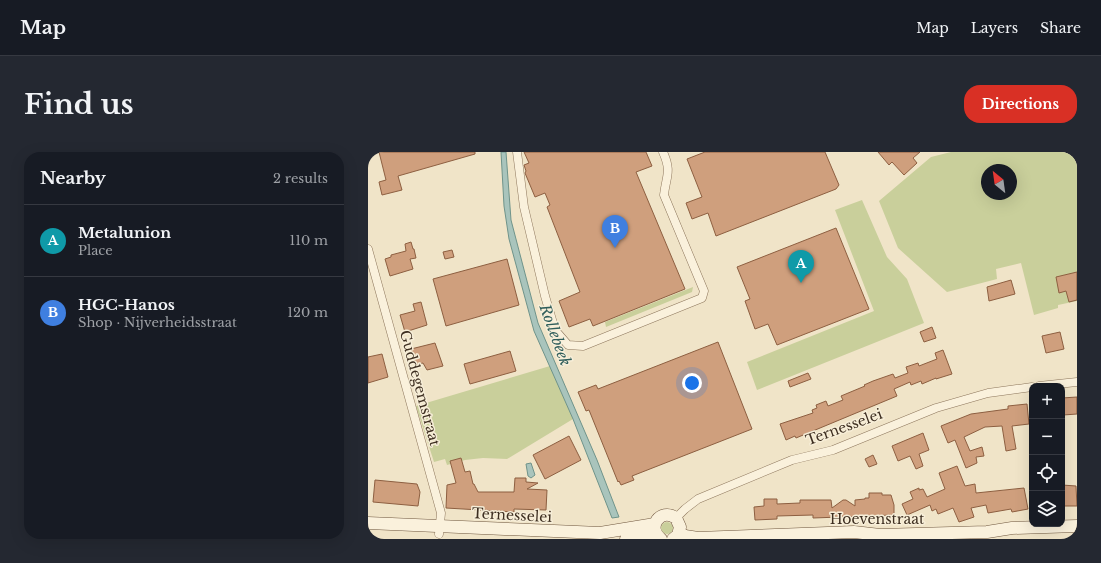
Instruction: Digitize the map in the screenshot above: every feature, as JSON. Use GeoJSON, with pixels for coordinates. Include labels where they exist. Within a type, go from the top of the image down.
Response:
{"type":"FeatureCollection","features":[{"type":"Feature","properties":{"kind":"street"},"geometry":{"type":"LineString","coordinates":[[517,152],[525,214],[555,330],[568,345],[583,346],[702,298],[704,291],[664,195],[665,183],[668,174],[668,164],[663,152]]}},
{"type":"Feature","properties":{"kind":"street","name":"Guddegemstraat"},"geometry":{"type":"LineString","coordinates":[[368,249],[441,513],[440,530]]}},
{"type":"Feature","properties":{"kind":"street"},"geometry":{"type":"LineString","coordinates":[[1065,383],[1077,382]]}},
{"type":"Feature","properties":{"kind":"street","name":"Ternesselei"},"geometry":{"type":"LineString","coordinates":[[657,533],[660,517],[664,515],[676,518],[698,499],[792,460],[833,450],[948,404],[988,393],[1029,387]]}},
{"type":"Feature","properties":{"kind":"street"},"geometry":{"type":"LineString","coordinates":[[676,518],[679,522],[676,535]]}},
{"type":"Feature","properties":{"kind":"street","name":"Ternesselei"},"geometry":{"type":"LineString","coordinates":[[368,523],[440,530],[543,537],[600,533],[657,533]]}},
{"type":"Feature","properties":{"kind":"street","name":"Hoevenstraat"},"geometry":{"type":"LineString","coordinates":[[676,535],[698,538],[854,532],[880,535],[986,532],[1012,528],[1077,526]]}},
{"type":"Feature","properties":{"kind":"street","name":"Ternesselei"},"geometry":{"type":"LineString","coordinates":[[368,530],[440,530]]}},
{"type":"Feature","properties":{"kind":"street","name":"Ternesselei"},"geometry":{"type":"LineString","coordinates":[[626,539],[657,533]]}},
{"type":"Feature","properties":{"kind":"green space"},"geometry":{"type":"Polygon","coordinates":[[[951,152],[1077,152],[1077,301],[1058,305],[1058,308],[1034,315],[1021,263],[996,269],[997,279],[947,292],[898,248],[879,201],[931,157],[951,152]]]}},
{"type":"Feature","properties":{"kind":"green space"},"geometry":{"type":"Polygon","coordinates":[[[862,200],[887,257],[907,279],[924,323],[757,390],[747,362],[874,311],[835,210],[862,200]]]}},
{"type":"Feature","properties":{"kind":"green space"},"geometry":{"type":"Polygon","coordinates":[[[693,287],[692,292],[606,327],[605,322],[693,287]]]}},
{"type":"Feature","properties":{"kind":"green space"},"geometry":{"type":"Polygon","coordinates":[[[550,366],[573,419],[507,459],[483,458],[465,460],[447,465],[445,459],[434,462],[416,406],[550,366]]]}},
{"type":"Feature","properties":{"kind":"green space"},"geometry":{"type":"Polygon","coordinates":[[[665,522],[669,522],[673,528],[669,534],[665,534],[661,530],[661,526],[665,522]]]}},
{"type":"Feature","properties":{"kind":"water"},"geometry":{"type":"Polygon","coordinates":[[[501,152],[506,152],[511,220],[538,323],[597,460],[619,517],[612,518],[573,419],[534,331],[509,239],[504,206],[501,152]]]}},
{"type":"Feature","properties":{"kind":"water"},"geometry":{"type":"Polygon","coordinates":[[[531,463],[535,475],[531,478],[528,476],[526,464],[531,463]]]}},
{"type":"Feature","properties":{"kind":"building"},"geometry":{"type":"Polygon","coordinates":[[[379,152],[475,152],[475,154],[398,176],[402,190],[382,195],[379,182],[386,180],[379,152]]]}},
{"type":"Feature","properties":{"kind":"building"},"geometry":{"type":"Polygon","coordinates":[[[524,152],[646,152],[652,166],[636,172],[685,289],[593,326],[590,319],[569,327],[559,301],[580,292],[547,207],[550,205],[545,193],[535,197],[525,173],[526,171],[524,165],[529,163],[524,152]]]}},
{"type":"Feature","properties":{"kind":"building"},"geometry":{"type":"Polygon","coordinates":[[[705,152],[825,152],[839,185],[836,189],[716,236],[708,213],[692,219],[686,203],[702,197],[687,159],[705,152]]]}},
{"type":"Feature","properties":{"kind":"building"},"geometry":{"type":"Polygon","coordinates":[[[878,152],[920,152],[913,158],[917,163],[904,175],[892,162],[889,165],[878,152]]]}},
{"type":"Feature","properties":{"kind":"building"},"geometry":{"type":"Polygon","coordinates":[[[836,228],[869,309],[777,345],[768,324],[755,329],[745,301],[750,299],[737,267],[836,228]]]}},
{"type":"Feature","properties":{"kind":"building"},"geometry":{"type":"Polygon","coordinates":[[[411,242],[416,258],[410,259],[413,269],[390,276],[385,259],[391,257],[391,255],[406,251],[405,244],[411,242]]]}},
{"type":"Feature","properties":{"kind":"building"},"geometry":{"type":"Polygon","coordinates":[[[452,250],[454,257],[445,259],[443,252],[452,250]]]}},
{"type":"Feature","properties":{"kind":"building"},"geometry":{"type":"Polygon","coordinates":[[[507,259],[519,305],[446,326],[433,279],[507,259]]]}},
{"type":"Feature","properties":{"kind":"building"},"geometry":{"type":"Polygon","coordinates":[[[1077,272],[1077,300],[1069,302],[1066,291],[1059,293],[1056,277],[1077,272]]]}},
{"type":"Feature","properties":{"kind":"building"},"geometry":{"type":"Polygon","coordinates":[[[1011,280],[1015,294],[989,301],[987,287],[1011,280]]]}},
{"type":"Feature","properties":{"kind":"building"},"geometry":{"type":"Polygon","coordinates":[[[421,302],[427,325],[405,332],[400,315],[415,311],[413,304],[421,302]]]}},
{"type":"Feature","properties":{"kind":"building"},"geometry":{"type":"Polygon","coordinates":[[[932,327],[936,338],[924,342],[920,332],[932,327]]]}},
{"type":"Feature","properties":{"kind":"building"},"geometry":{"type":"Polygon","coordinates":[[[1060,332],[1064,349],[1046,353],[1042,336],[1060,332]]]}},
{"type":"Feature","properties":{"kind":"building"},"geometry":{"type":"Polygon","coordinates":[[[718,342],[752,429],[632,476],[634,480],[621,485],[619,481],[618,482],[589,410],[586,411],[578,392],[596,385],[598,389],[718,342]]]}},
{"type":"Feature","properties":{"kind":"building"},"geometry":{"type":"Polygon","coordinates":[[[435,343],[443,366],[427,370],[423,363],[415,365],[411,349],[435,343]]]}},
{"type":"Feature","properties":{"kind":"building"},"geometry":{"type":"Polygon","coordinates":[[[943,350],[952,374],[936,378],[922,384],[921,381],[911,385],[910,382],[894,389],[897,396],[796,438],[795,436],[786,440],[780,424],[813,413],[812,410],[817,408],[816,405],[826,401],[828,406],[843,400],[841,396],[873,381],[893,374],[895,378],[908,373],[906,367],[918,363],[919,366],[937,359],[935,353],[943,350]]]}},
{"type":"Feature","properties":{"kind":"building"},"geometry":{"type":"Polygon","coordinates":[[[510,351],[516,371],[470,384],[464,364],[510,351]]]}},
{"type":"Feature","properties":{"kind":"building"},"geometry":{"type":"Polygon","coordinates":[[[382,354],[388,377],[368,383],[368,357],[382,354]]]}},
{"type":"Feature","properties":{"kind":"building"},"geometry":{"type":"Polygon","coordinates":[[[808,373],[811,379],[790,387],[788,381],[808,373]]]}},
{"type":"Feature","properties":{"kind":"building"},"geometry":{"type":"Polygon","coordinates":[[[1077,397],[1077,414],[1065,415],[1065,398],[1077,397]]]}},
{"type":"Feature","properties":{"kind":"building"},"geometry":{"type":"Polygon","coordinates":[[[1027,404],[1029,424],[1012,426],[1016,449],[1006,451],[1002,426],[985,427],[964,437],[970,451],[982,447],[984,456],[976,457],[977,463],[966,468],[955,440],[948,443],[941,426],[971,414],[1008,409],[1008,406],[1027,404]]]}},
{"type":"Feature","properties":{"kind":"building"},"geometry":{"type":"Polygon","coordinates":[[[923,433],[929,450],[919,454],[923,466],[916,469],[910,456],[898,461],[892,446],[923,433]]]}},
{"type":"Feature","properties":{"kind":"building"},"geometry":{"type":"Polygon","coordinates":[[[569,436],[581,460],[545,479],[533,455],[569,436]]]}},
{"type":"Feature","properties":{"kind":"building"},"geometry":{"type":"Polygon","coordinates":[[[873,455],[877,464],[869,467],[865,459],[873,455]]]}},
{"type":"Feature","properties":{"kind":"building"},"geometry":{"type":"Polygon","coordinates":[[[461,458],[465,472],[470,471],[473,484],[478,492],[514,492],[515,478],[526,478],[526,482],[538,483],[527,489],[547,490],[546,510],[514,509],[514,512],[446,508],[447,485],[456,483],[450,461],[461,458]]]}},
{"type":"Feature","properties":{"kind":"building"},"geometry":{"type":"Polygon","coordinates":[[[957,466],[965,486],[975,484],[976,493],[1024,488],[1028,509],[1012,512],[1011,509],[988,513],[986,505],[971,508],[974,517],[959,522],[953,508],[938,514],[936,509],[932,511],[930,505],[907,515],[902,504],[913,499],[910,492],[919,488],[919,490],[923,489],[927,497],[945,489],[939,473],[957,466]]]}},
{"type":"Feature","properties":{"kind":"building"},"geometry":{"type":"Polygon","coordinates":[[[375,480],[417,484],[420,492],[418,506],[373,502],[375,480]]]}},
{"type":"Feature","properties":{"kind":"building"},"geometry":{"type":"Polygon","coordinates":[[[1065,485],[1076,486],[1077,506],[1065,506],[1065,485]]]}},
{"type":"Feature","properties":{"kind":"building"},"geometry":{"type":"Polygon","coordinates":[[[869,493],[891,495],[894,505],[894,515],[813,518],[813,515],[777,516],[777,519],[755,520],[754,507],[764,506],[764,499],[777,499],[777,504],[800,503],[800,500],[831,500],[832,508],[843,500],[846,500],[855,506],[855,500],[869,498],[869,493]]]}},
{"type":"Feature","properties":{"kind":"place","name":"HGC-Hanos"},"geometry":{"type":"Point","coordinates":[615,248]}},
{"type":"Feature","properties":{"kind":"place","name":"Metalunion"},"geometry":{"type":"Point","coordinates":[801,283]}},
{"type":"Feature","properties":{"kind":"water label","name":"Rollebeek"},"geometry":{"type":"Point","coordinates":[555,335]}}]}
